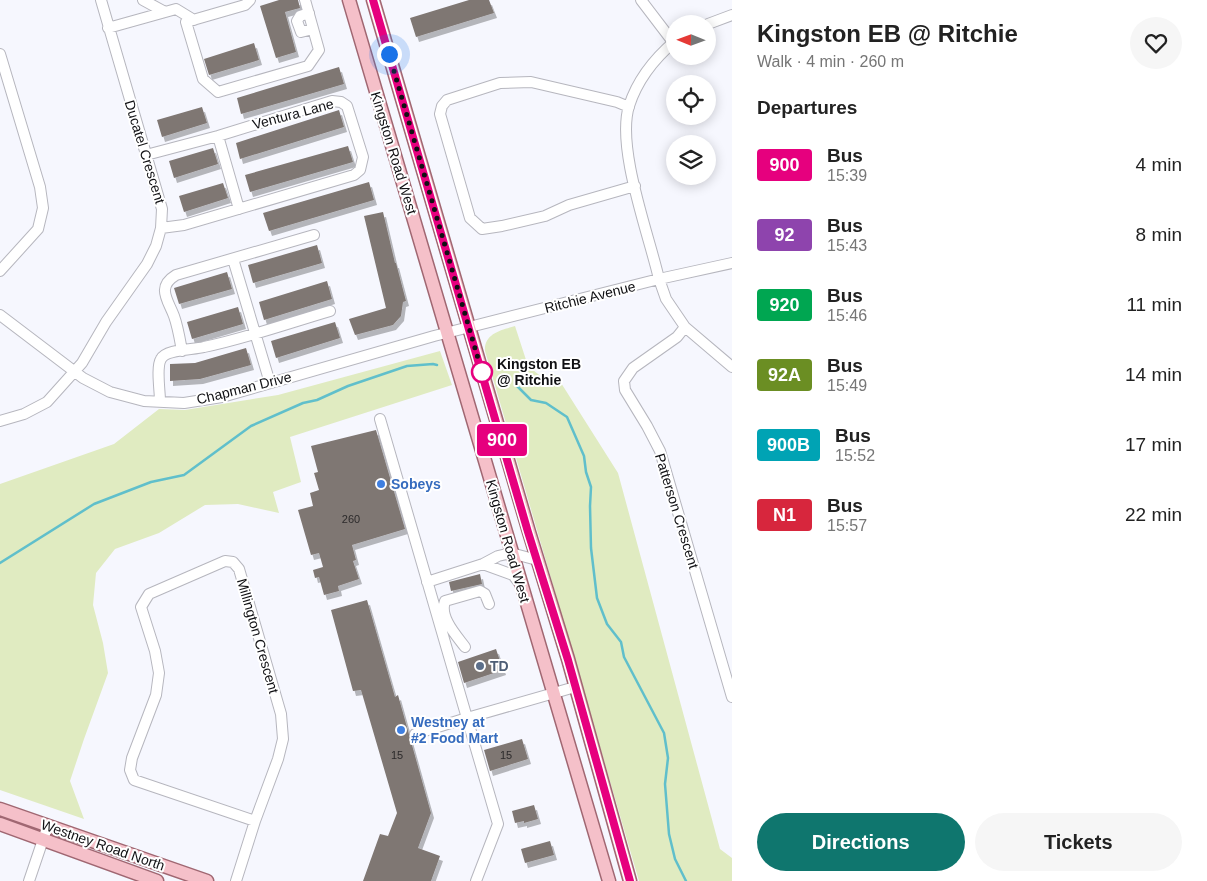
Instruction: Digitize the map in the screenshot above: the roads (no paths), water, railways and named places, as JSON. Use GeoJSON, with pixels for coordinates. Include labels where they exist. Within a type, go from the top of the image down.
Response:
{"type":"FeatureCollection","features":[{"type":"Feature","properties":{"kind":"main road","name":"Kingston Road West"},"geometry":{"type":"LineString","coordinates":[[349,0],[609,881]]}},
{"type":"Feature","properties":{"kind":"main road","name":"Kingston Road West"},"geometry":{"type":"LineString","coordinates":[[373,0],[576,687],[630,881]]}},
{"type":"Feature","properties":{"kind":"main road","name":"Westney Road North"},"geometry":{"type":"LineString","coordinates":[[0,809],[207,881]]}},
{"type":"Feature","properties":{"kind":"main road","name":"Westney Road North"},"geometry":{"type":"LineString","coordinates":[[0,824],[157,881]]}},
{"type":"Feature","properties":{"kind":"street","name":"Ducatel Crescent"},"geometry":{"type":"LineString","coordinates":[[0,421],[24,414],[47,402],[82,363],[106,322],[147,264],[156,246],[161,228],[162,209],[101,0]]}},
{"type":"Feature","properties":{"kind":"street"},"geometry":{"type":"LineString","coordinates":[[143,0],[165,12]]}},
{"type":"Feature","properties":{"kind":"street"},"geometry":{"type":"LineString","coordinates":[[250,0],[245,4],[186,22],[203,78],[218,92],[308,66],[320,50],[313,30],[304,32],[299,29],[297,21],[309,13],[305,0]]}},
{"type":"Feature","properties":{"kind":"street"},"geometry":{"type":"LineString","coordinates":[[641,0],[666,32]]}},
{"type":"Feature","properties":{"kind":"street"},"geometry":{"type":"LineString","coordinates":[[108,28],[176,9],[194,20]]}},
{"type":"Feature","properties":{"kind":"street"},"geometry":{"type":"LineString","coordinates":[[716,21],[732,15]]}},
{"type":"Feature","properties":{"kind":"street"},"geometry":{"type":"LineString","coordinates":[[666,50],[644,73],[629,107],[626,132],[628,156],[659,279],[666,299],[685,327],[732,367]]}},
{"type":"Feature","properties":{"kind":"street"},"geometry":{"type":"LineString","coordinates":[[0,54],[40,187],[43,208],[38,229],[0,271]]}},
{"type":"Feature","properties":{"kind":"street"},"geometry":{"type":"LineString","coordinates":[[629,107],[617,102],[531,82],[500,83],[447,100],[442,106],[440,114],[470,218],[482,229],[545,216],[569,205],[635,186]]}},
{"type":"Feature","properties":{"kind":"street","name":"Ventura Lane"},"geometry":{"type":"LineString","coordinates":[[146,155],[218,136],[332,101],[341,102],[347,106],[360,148],[362,164],[360,170],[354,175],[184,225],[161,228]]}},
{"type":"Feature","properties":{"kind":"street"},"geometry":{"type":"LineString","coordinates":[[218,136],[239,209]]}},
{"type":"Feature","properties":{"kind":"street"},"geometry":{"type":"LineString","coordinates":[[182,351],[174,317],[167,303],[165,292],[169,279],[176,275],[314,234]]}},
{"type":"Feature","properties":{"kind":"street"},"geometry":{"type":"LineString","coordinates":[[233,259],[270,383]]}},
{"type":"Feature","properties":{"kind":"street","name":"Ritchie Avenue"},"geometry":{"type":"LineString","coordinates":[[448,332],[659,279],[732,263]]}},
{"type":"Feature","properties":{"kind":"street"},"geometry":{"type":"LineString","coordinates":[[160,401],[159,365],[161,358],[171,352],[204,347],[255,334],[330,311]]}},
{"type":"Feature","properties":{"kind":"street","name":"Chapman Drive"},"geometry":{"type":"LineString","coordinates":[[0,315],[73,372],[110,392],[144,401],[184,403],[212,399],[448,332]]}},
{"type":"Feature","properties":{"kind":"street","name":"Patterson Crescent"},"geometry":{"type":"LineString","coordinates":[[685,327],[677,337],[633,368],[624,381],[625,390],[660,452],[732,697]]}},
{"type":"Feature","properties":{"kind":"street"},"geometry":{"type":"LineString","coordinates":[[380,419],[498,824],[476,881]]}},
{"type":"Feature","properties":{"kind":"street"},"geometry":{"type":"LineString","coordinates":[[427,582],[511,553],[537,560]]}},
{"type":"Feature","properties":{"kind":"street","name":"Millington Crescent"},"geometry":{"type":"LineString","coordinates":[[236,881],[255,821],[278,759],[283,739],[281,714],[239,569],[233,562],[225,561],[149,594],[141,607],[155,651],[159,673],[156,695],[132,758],[130,770],[134,780],[255,821]]}},
{"type":"Feature","properties":{"kind":"street"},"geometry":{"type":"LineString","coordinates":[[483,564],[498,568],[512,575],[520,584]]}},
{"type":"Feature","properties":{"kind":"street"},"geometry":{"type":"LineString","coordinates":[[465,647],[448,625],[443,605],[445,601],[480,591],[485,594],[489,604]]}},
{"type":"Feature","properties":{"kind":"street"},"geometry":{"type":"LineString","coordinates":[[415,734],[576,687]]}},
{"type":"Feature","properties":{"kind":"street"},"geometry":{"type":"LineString","coordinates":[[29,881],[48,825]]}},
{"type":"Feature","properties":{"kind":"waterway"},"geometry":{"type":"LineString","coordinates":[[0,563],[94,504],[151,482],[184,475],[251,426],[303,403],[317,400],[348,386],[407,366],[437,365]]}},
{"type":"Feature","properties":{"kind":"waterway"},"geometry":{"type":"LineString","coordinates":[[517,386],[531,400],[546,403],[567,417],[584,456],[586,472],[591,487],[591,548],[597,598],[607,624],[621,642],[624,657],[664,733],[668,758],[665,784],[669,834],[675,859],[686,881]]}},
{"type":"Feature","properties":{"kind":"place","name":"Kingston EB @ Ritchie"},"geometry":{"type":"Point","coordinates":[482,372]}},
{"type":"Feature","properties":{"kind":"place","name":"Sobeys"},"geometry":{"type":"Point","coordinates":[381,484]}},
{"type":"Feature","properties":{"kind":"place","name":"TD"},"geometry":{"type":"Point","coordinates":[480,666]}},
{"type":"Feature","properties":{"kind":"place","name":"Westney at #2 Food Mart"},"geometry":{"type":"Point","coordinates":[401,730]}}]}
